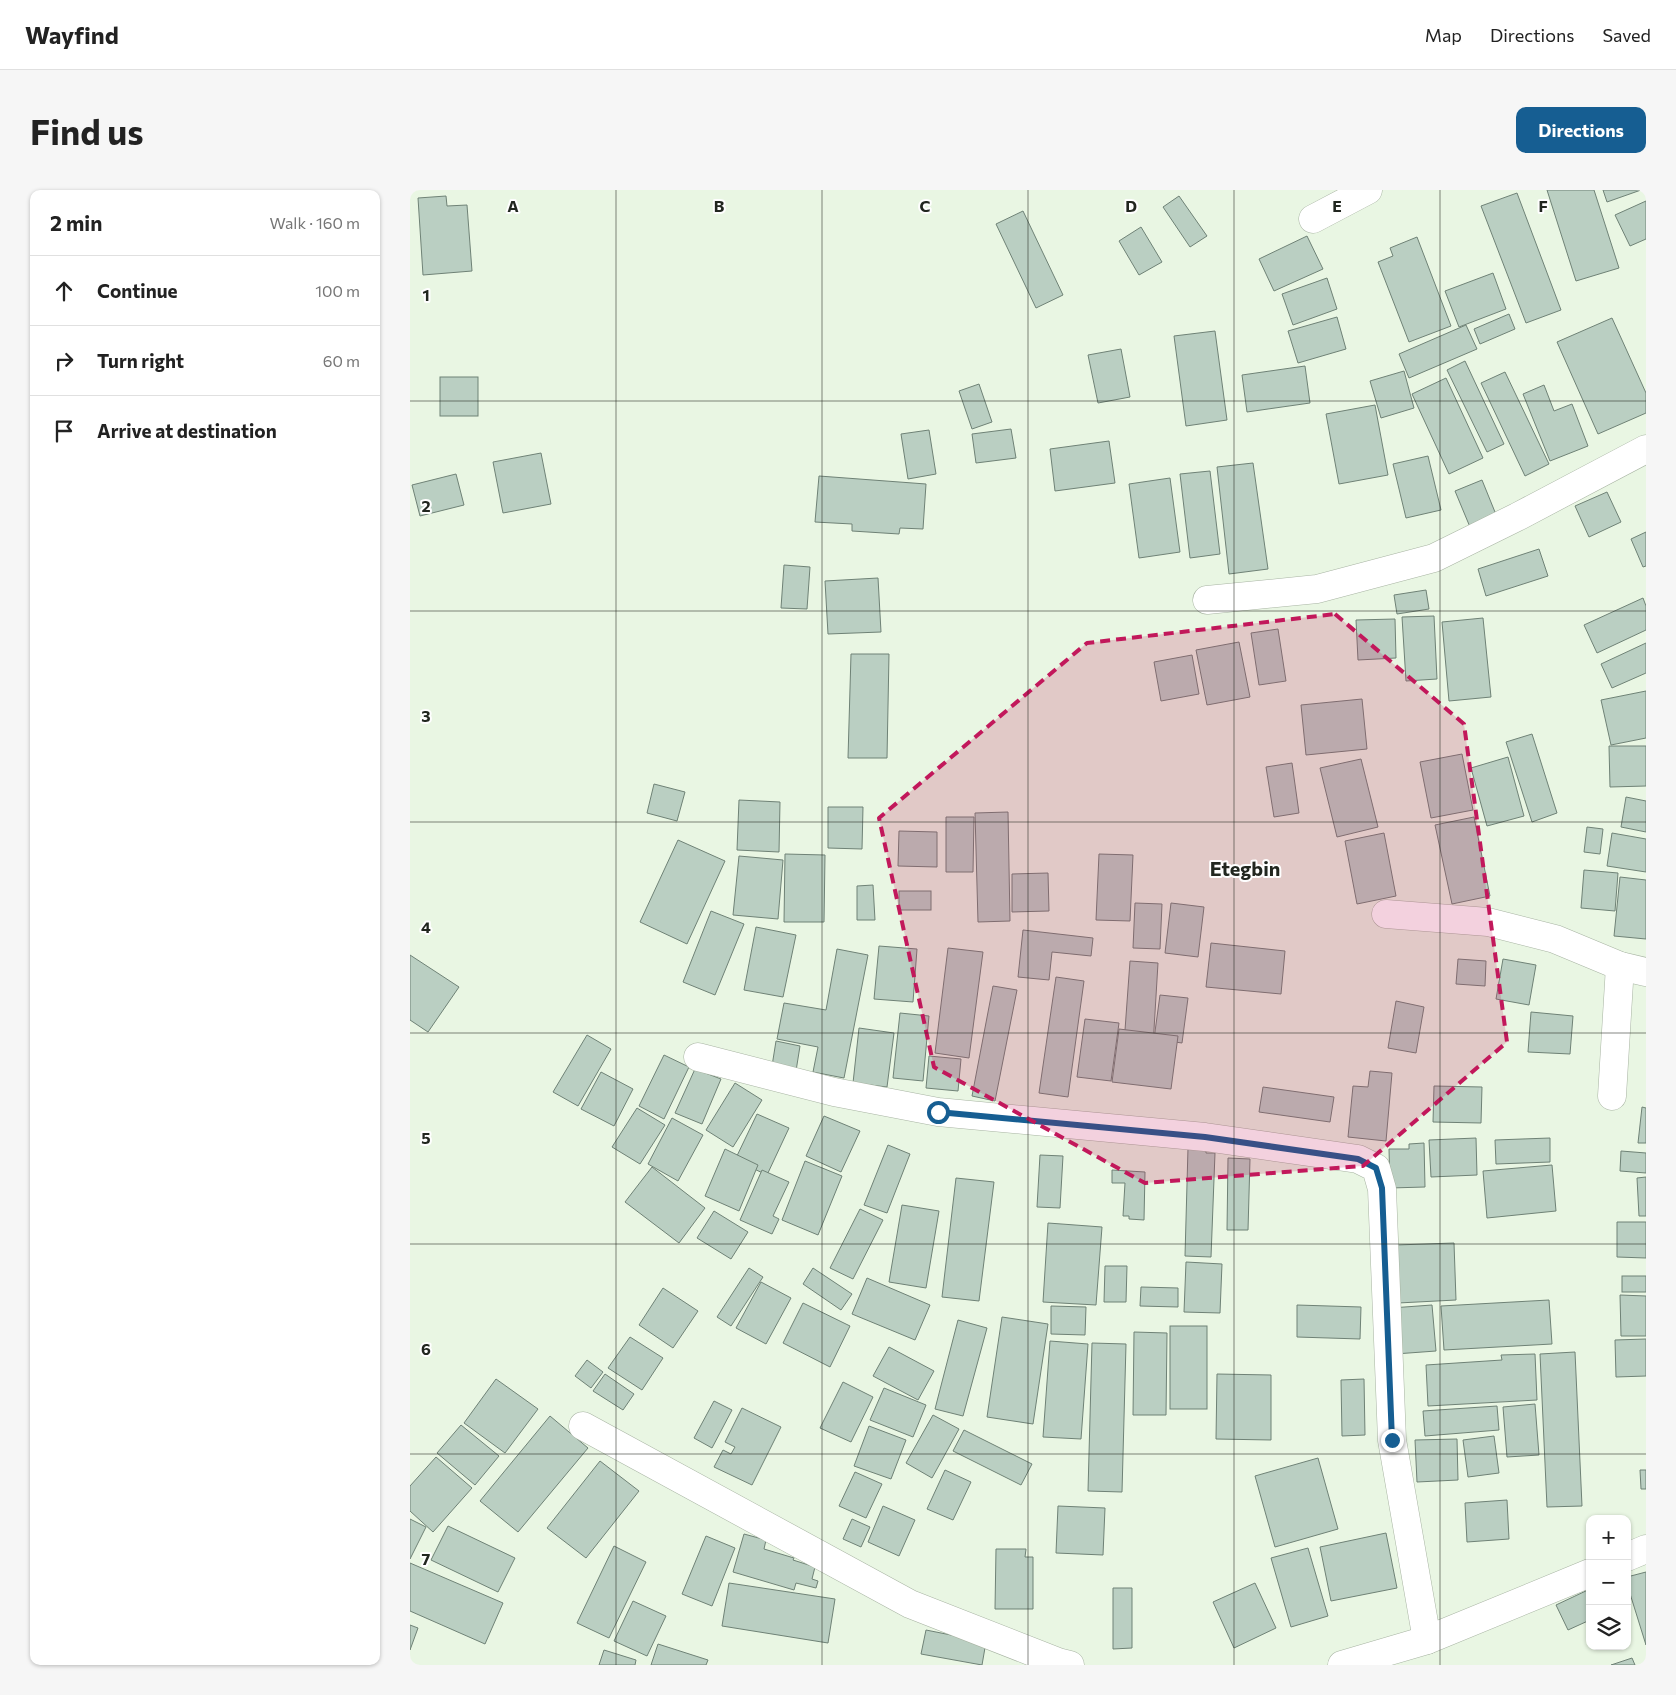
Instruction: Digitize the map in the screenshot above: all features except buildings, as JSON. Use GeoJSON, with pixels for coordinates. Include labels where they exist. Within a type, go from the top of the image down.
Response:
{"type":"FeatureCollection","features":[{"type":"Feature","properties":{"kind":"street"},"geometry":{"type":"LineString","coordinates":[[1313,219],[1368,190]]}},
{"type":"Feature","properties":{"kind":"street"},"geometry":{"type":"LineString","coordinates":[[1207,600],[1317,589],[1434,558],[1646,450]]}},
{"type":"Feature","properties":{"kind":"street"},"geometry":{"type":"LineString","coordinates":[[1386,914],[1488,922],[1555,939],[1633,969],[1612,1096]]}},
{"type":"Feature","properties":{"kind":"street"},"geometry":{"type":"LineString","coordinates":[[698,1056],[834,1092],[938,1112],[1205,1137],[1358,1159],[1376,1168],[1382,1188],[1392,1440],[1427,1640]]}},
{"type":"Feature","properties":{"kind":"street"},"geometry":{"type":"LineString","coordinates":[[583,1426],[910,1604],[1029,1659],[1070,1665]]}},
{"type":"Feature","properties":{"kind":"street"},"geometry":{"type":"LineString","coordinates":[[1631,1555],[1646,1549]]}},
{"type":"Feature","properties":{"kind":"street"},"geometry":{"type":"LineString","coordinates":[[1342,1665],[1427,1640],[1586,1575]]}},
{"type":"Feature","properties":{"kind":"highlighted area"},"geometry":{"type":"Polygon","coordinates":[[[1335,614],[1464,724],[1507,1042],[1363,1166],[1145,1183],[934,1067],[879,818],[1087,643],[1335,614]]]}},
{"type":"Feature","properties":{"kind":"district","name":"Etegbin"},"geometry":{"type":"Point","coordinates":[1245,869]}},
{"type":"Feature","properties":{"kind":"route"},"geometry":{"type":"LineString","coordinates":[[938,1112],[1205,1137],[1358,1159],[1376,1168],[1382,1188],[1392,1440]]}}]}
